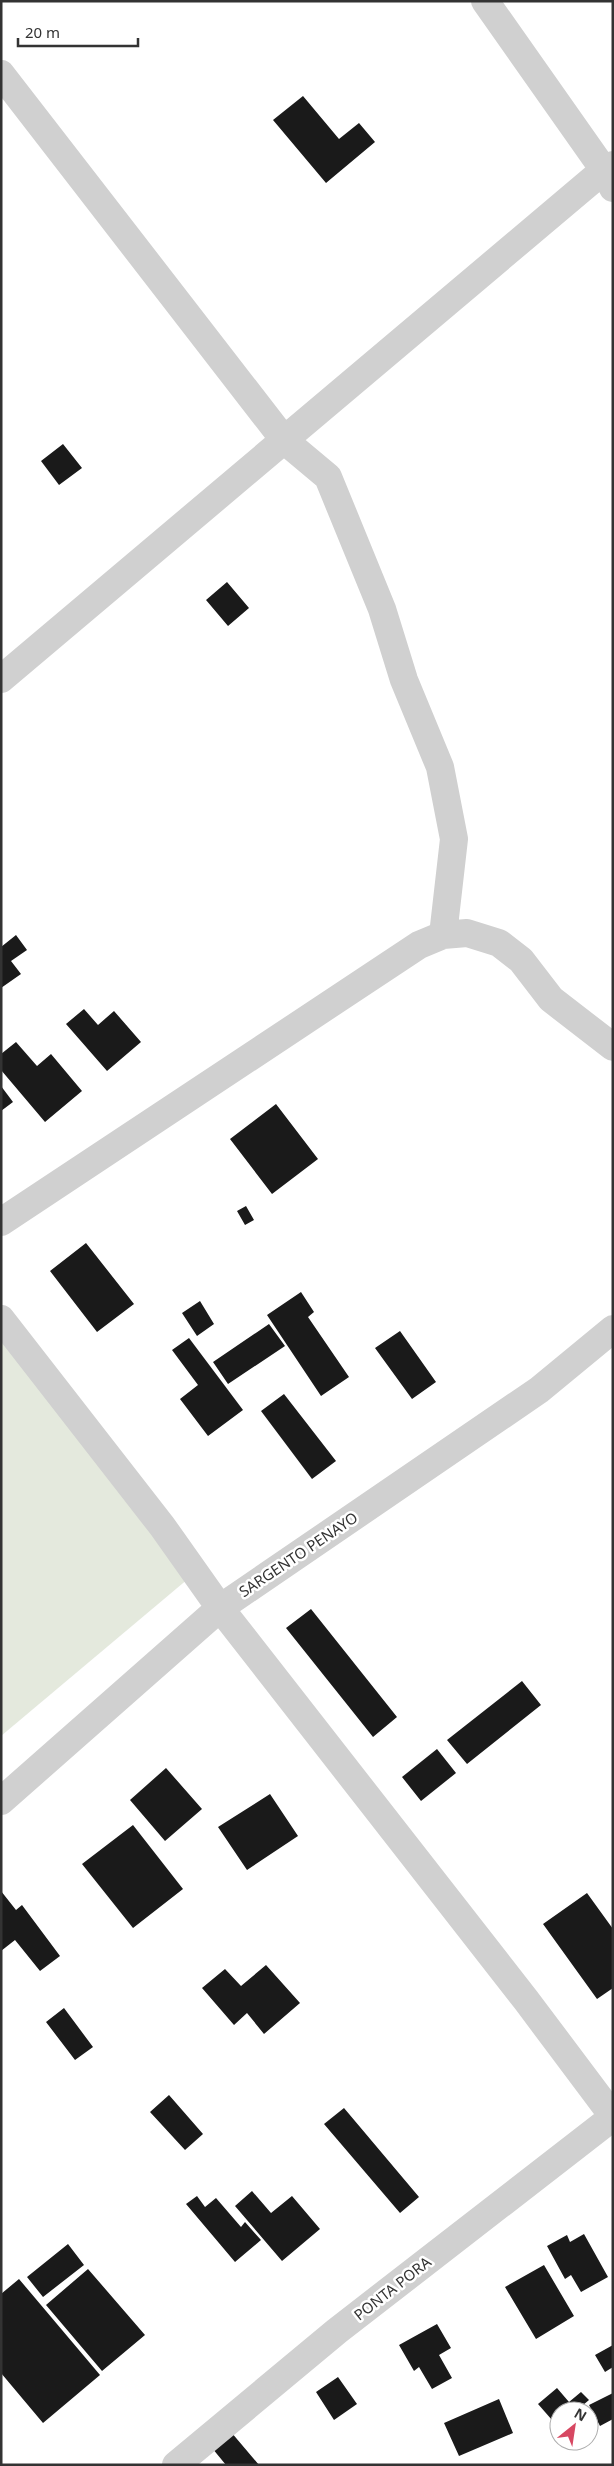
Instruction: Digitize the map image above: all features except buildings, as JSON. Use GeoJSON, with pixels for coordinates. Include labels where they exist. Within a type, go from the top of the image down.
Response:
{"type":"FeatureCollection","features":[{"type":"Feature","properties":{"kind":"street"},"geometry":{"type":"LineString","coordinates":[[1,679],[285,441],[610,174],[486,1]]}},
{"type":"Feature","properties":{"kind":"street"},"geometry":{"type":"LineString","coordinates":[[1,74],[285,441],[328,478],[382,609],[404,680],[440,767],[454,839],[443,935]]}},
{"type":"Feature","properties":{"kind":"street"},"geometry":{"type":"LineString","coordinates":[[1,1222],[419,944],[443,935],[467,933],[499,943],[521,960],[551,1000],[613,1047]]}},
{"type":"Feature","properties":{"kind":"street"},"geometry":{"type":"LineString","coordinates":[[1,1319],[162,1526],[220,1608],[526,2000],[613,2116]]}},
{"type":"Feature","properties":{"kind":"street","name":"SARGENTO PENAYO"},"geometry":{"type":"LineString","coordinates":[[1,1801],[220,1608],[538,1390],[613,1329]]}},
{"type":"Feature","properties":{"kind":"street","name":"PONTA PORA"},"geometry":{"type":"LineString","coordinates":[[176,2465],[336,2331],[613,2116]]}},
{"type":"Feature","properties":{"kind":"shaded area"},"geometry":{"type":"Polygon","coordinates":[[[1,1331],[195,1573],[1,1736],[1,1331]]]}}]}
